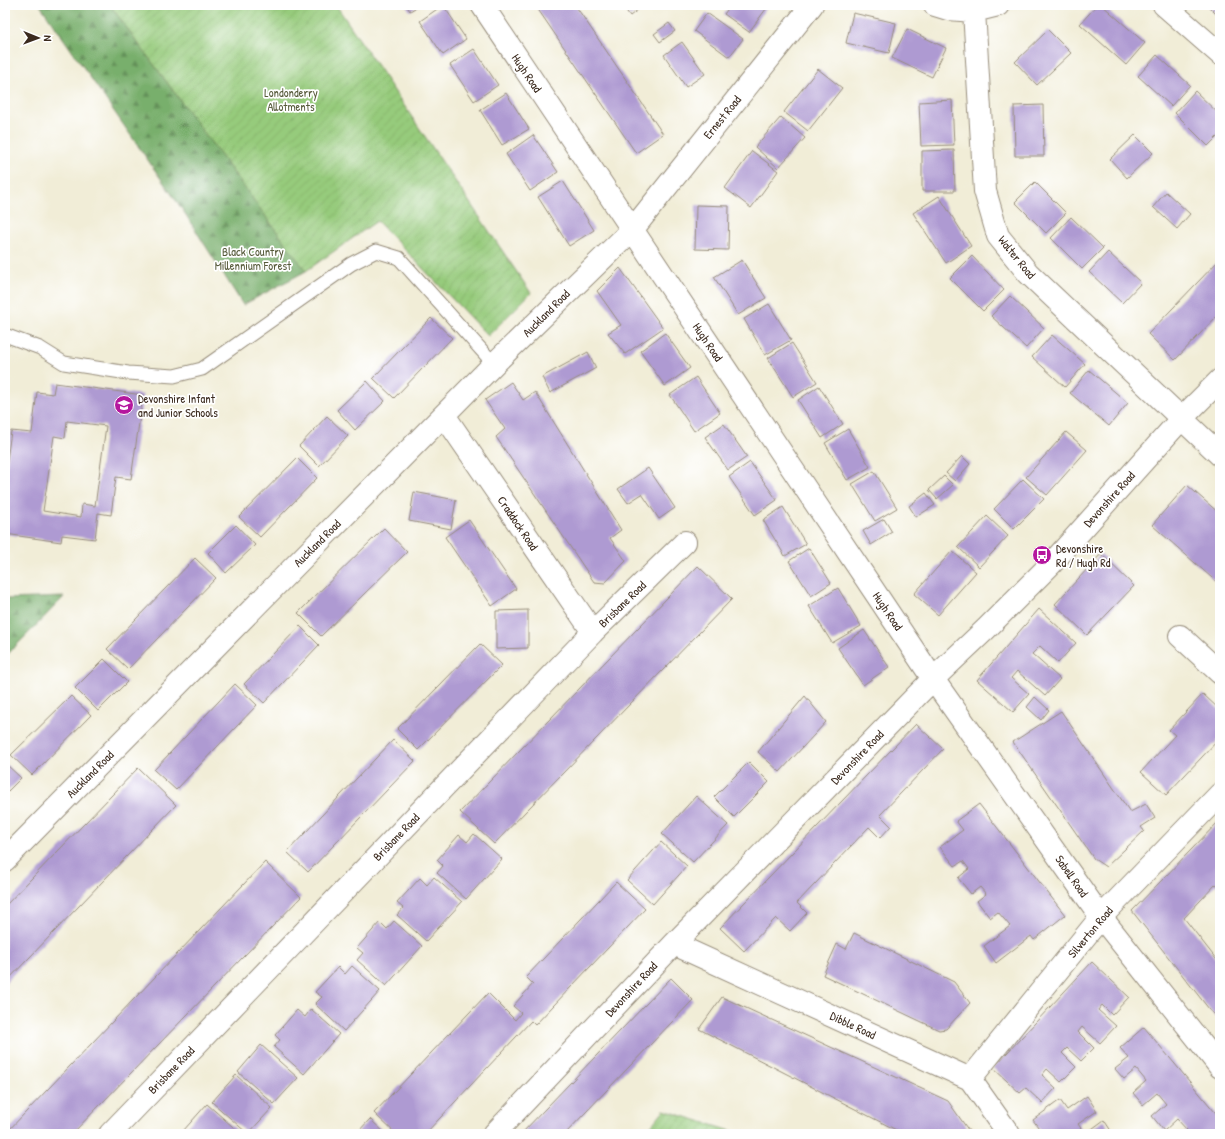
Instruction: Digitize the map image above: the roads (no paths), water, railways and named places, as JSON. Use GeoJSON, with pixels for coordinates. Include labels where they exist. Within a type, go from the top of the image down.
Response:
{"type":"FeatureCollection","features":[{"type":"Feature","properties":{"kind":"street","name":"Hugh Road"},"geometry":{"type":"LineString","coordinates":[[482,5],[933,679]]}},
{"type":"Feature","properties":{"kind":"street","name":"Ernest Road"},"geometry":{"type":"LineString","coordinates":[[633,229],[812,5]]}},
{"type":"Feature","properties":{"kind":"street"},"geometry":{"type":"LineString","coordinates":[[935,5],[948,9],[974,11],[998,5]]}},
{"type":"Feature","properties":{"kind":"street"},"geometry":{"type":"LineString","coordinates":[[1164,5],[1220,54]]}},
{"type":"Feature","properties":{"kind":"street","name":"Walter Road"},"geometry":{"type":"LineString","coordinates":[[974,11],[985,191],[998,236],[1028,273],[1220,455]]}},
{"type":"Feature","properties":{"kind":"street","name":"Auckland Road"},"geometry":{"type":"LineString","coordinates":[[5,860],[494,364],[633,229]]}},
{"type":"Feature","properties":{"kind":"street","name":"Devonshire Road"},"geometry":{"type":"LineString","coordinates":[[494,1134],[674,944],[933,679],[1052,563],[1182,418],[1220,380]]}},
{"type":"Feature","properties":{"kind":"street","name":"Craddock Road"},"geometry":{"type":"LineString","coordinates":[[444,415],[593,632]]}},
{"type":"Feature","properties":{"kind":"street","name":"Brisbane Road"},"geometry":{"type":"LineString","coordinates":[[110,1134],[593,632],[685,542]]}},
{"type":"Feature","properties":{"kind":"street"},"geometry":{"type":"LineString","coordinates":[[1180,636],[1220,673]]}},
{"type":"Feature","properties":{"kind":"street","name":"Sabell Road"},"geometry":{"type":"LineString","coordinates":[[933,679],[1101,917],[1220,1067]]}},
{"type":"Feature","properties":{"kind":"street","name":"Silverton Road"},"geometry":{"type":"LineString","coordinates":[[970,1079],[1101,917],[1220,794]]}},
{"type":"Feature","properties":{"kind":"street","name":"Dibble Road"},"geometry":{"type":"LineString","coordinates":[[674,944],[970,1079]]}},
{"type":"Feature","properties":{"kind":"street"},"geometry":{"type":"LineString","coordinates":[[970,1079],[1009,1134]]}},
{"type":"Feature","properties":{"kind":"lane"},"geometry":{"type":"LineString","coordinates":[[5,335],[40,348],[64,363],[128,373],[174,376],[202,369],[351,264],[376,251],[399,258],[494,364]]}},
{"type":"Feature","properties":{"kind":"place","name":"Devonshire Infant and Junior Schools"},"geometry":{"type":"Point","coordinates":[124,405]}},
{"type":"Feature","properties":{"kind":"place","name":"Devonshire Rd / Hugh Rd"},"geometry":{"type":"Point","coordinates":[1042,555]}},
{"type":"Feature","properties":{"kind":"park label","name":"Londonderry Allotments"},"geometry":{"type":"Point","coordinates":[291,99]}},
{"type":"Feature","properties":{"kind":"park label","name":"Black Country Millennium Forest"},"geometry":{"type":"Point","coordinates":[253,258]}}]}
